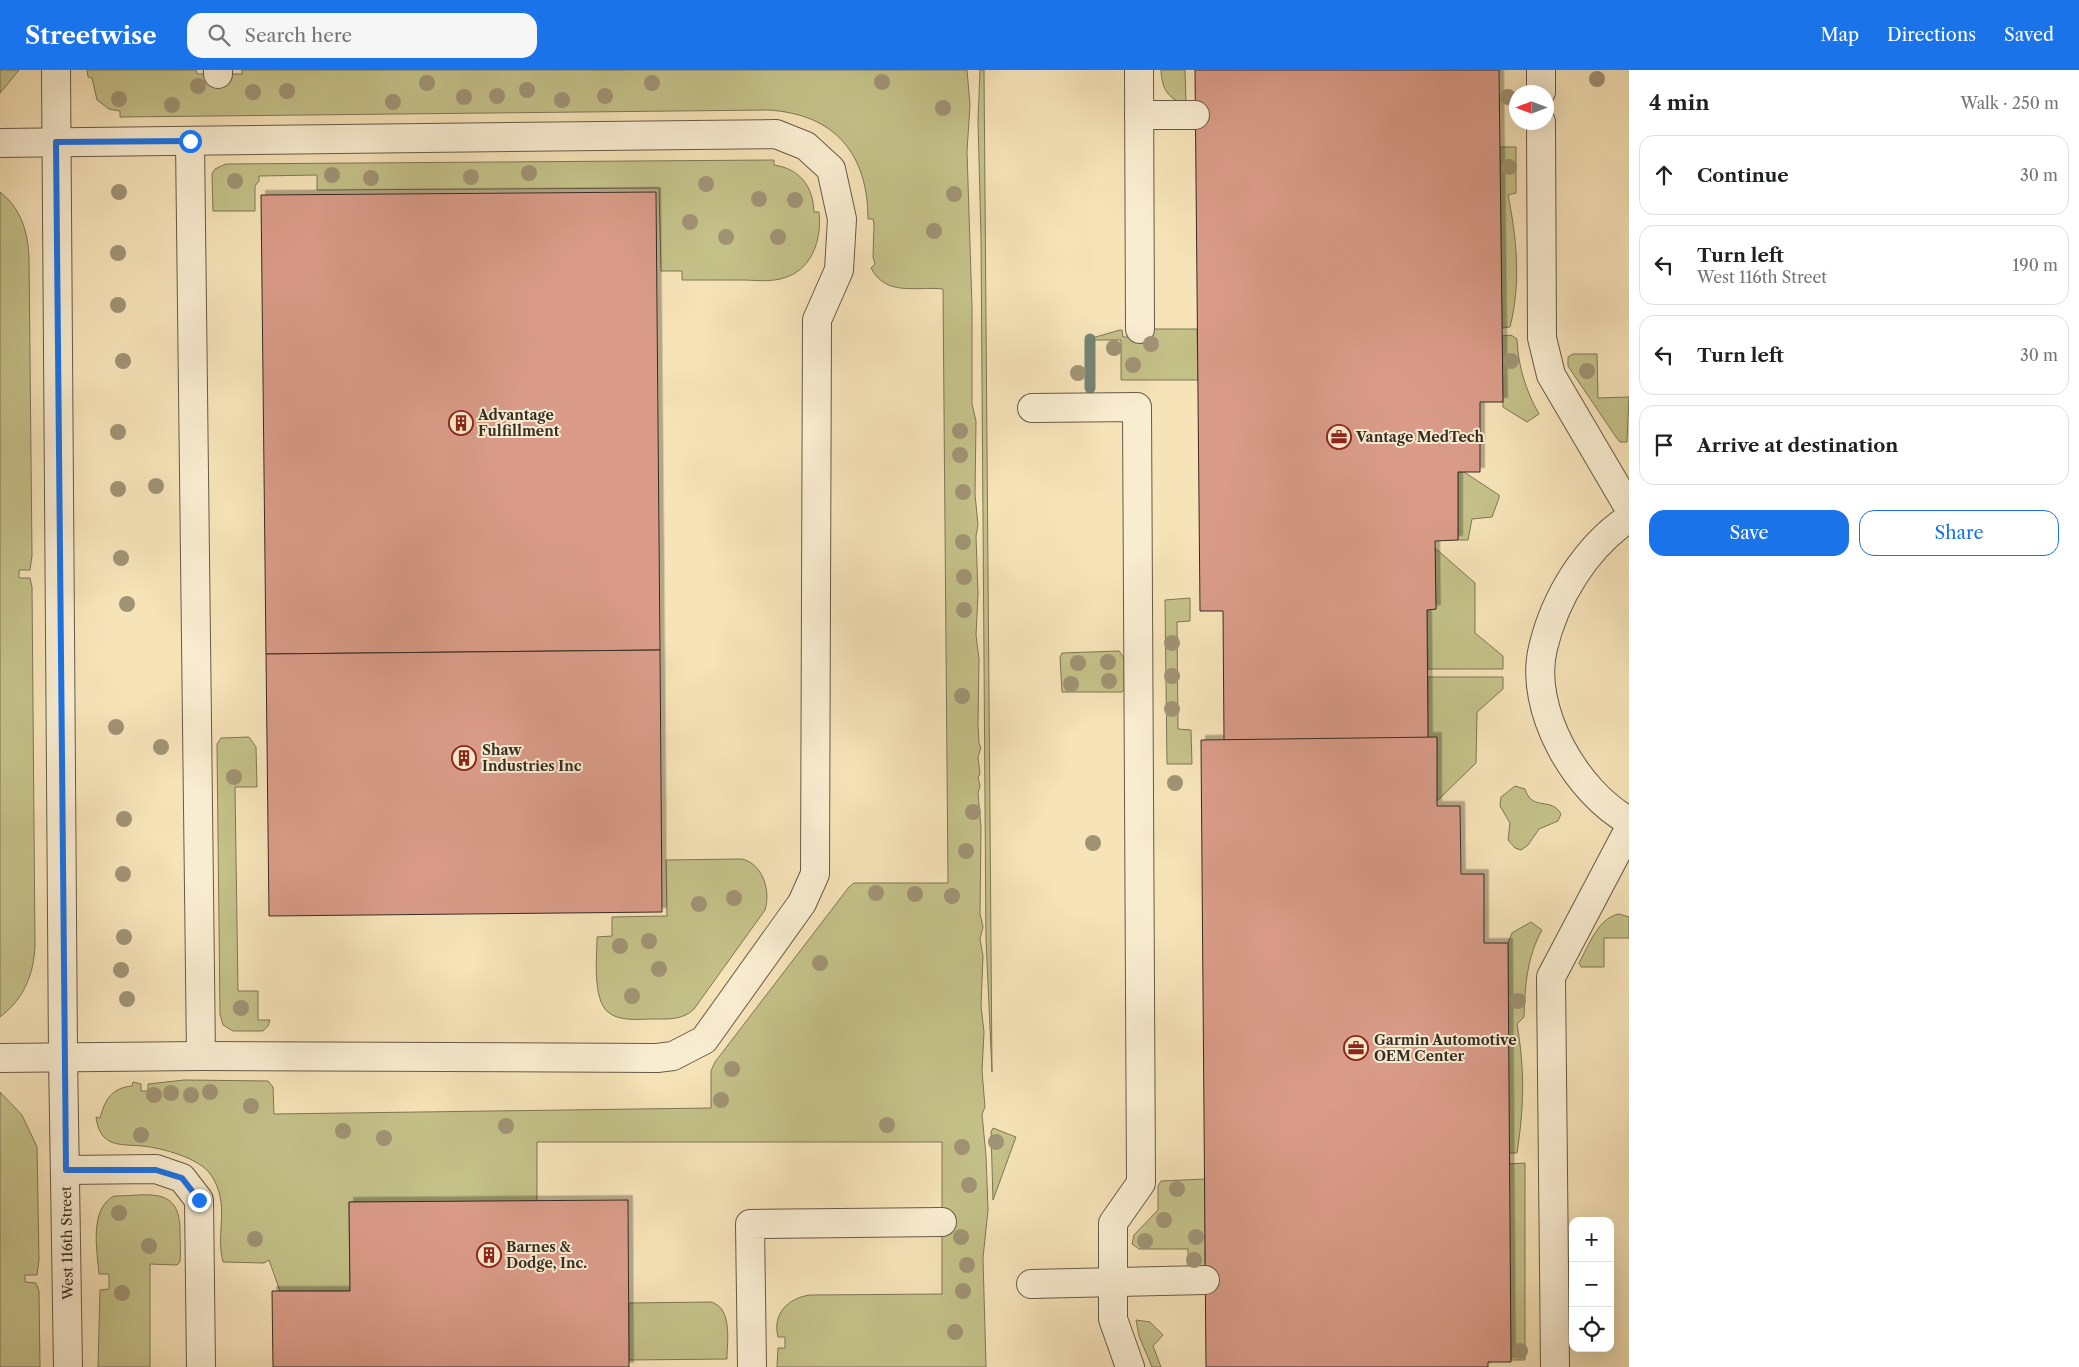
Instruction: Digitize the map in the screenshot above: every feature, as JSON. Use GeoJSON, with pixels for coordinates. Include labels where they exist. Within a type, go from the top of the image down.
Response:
{"type":"FeatureCollection","features":[{"type":"Feature","properties":{"kind":"street","name":"West 116th Street"},"geometry":{"type":"LineString","coordinates":[[56,70],[68,1367]]}},
{"type":"Feature","properties":{"kind":"street"},"geometry":{"type":"LineString","coordinates":[[1139,70],[1140,329]]}},
{"type":"Feature","properties":{"kind":"street"},"geometry":{"type":"LineString","coordinates":[[1540,70],[1541,85]]}},
{"type":"Feature","properties":{"kind":"street"},"geometry":{"type":"LineString","coordinates":[[1139,115],[1195,115]]}},
{"type":"Feature","properties":{"kind":"street"},"geometry":{"type":"LineString","coordinates":[[1541,130],[1542,338],[1550,375],[1629,508]]}},
{"type":"Feature","properties":{"kind":"street"},"geometry":{"type":"LineString","coordinates":[[0,143],[776,134],[806,146],[831,169],[842,219],[839,270],[817,320],[815,874],[802,903],[704,1040],[673,1056],[657,1058],[201,1056],[0,1058]]}},
{"type":"Feature","properties":{"kind":"street"},"geometry":{"type":"LineString","coordinates":[[190,141],[201,1056]]}},
{"type":"Feature","properties":{"kind":"street"},"geometry":{"type":"LineString","coordinates":[[1032,408],[1137,407],[1142,1184],[1114,1223],[1114,1320],[1130,1367]]}},
{"type":"Feature","properties":{"kind":"street"},"geometry":{"type":"LineString","coordinates":[[1629,518],[1602,541],[1570,581],[1546,636],[1542,649],[1541,672],[1543,701],[1567,759],[1583,782],[1604,804],[1629,821]]}},
{"type":"Feature","properties":{"kind":"street"},"geometry":{"type":"LineString","coordinates":[[1555,1367],[1551,977],[1629,829]]}},
{"type":"Feature","properties":{"kind":"street"},"geometry":{"type":"LineString","coordinates":[[66,1170],[156,1170],[182,1178],[199,1200],[201,1367]]}},
{"type":"Feature","properties":{"kind":"street"},"geometry":{"type":"LineString","coordinates":[[752,1367],[750,1224],[942,1222]]}},
{"type":"Feature","properties":{"kind":"street"},"geometry":{"type":"LineString","coordinates":[[1031,1284],[1205,1280]]}},
{"type":"Feature","properties":{"kind":"shaded area"},"geometry":{"type":"Polygon","coordinates":[[[0,70],[19,70],[0,93],[0,70]]]}},
{"type":"Feature","properties":{"kind":"shaded area"},"geometry":{"type":"Polygon","coordinates":[[[87,70],[196,70],[197,74],[242,74],[242,70],[967,70],[970,105],[967,151],[972,307],[972,404],[976,421],[975,494],[978,525],[976,536],[978,594],[976,635],[979,659],[978,724],[979,744],[981,747],[978,757],[980,786],[978,793],[981,827],[980,914],[983,927],[980,939],[983,956],[981,1006],[984,1032],[982,1071],[985,1107],[982,1114],[988,1210],[983,1258],[986,1367],[777,1367],[778,1348],[785,1348],[785,1337],[778,1337],[777,1321],[784,1308],[795,1300],[810,1295],[942,1294],[942,1142],[537,1142],[537,1201],[349,1202],[350,1291],[280,1291],[269,1260],[264,1263],[223,1262],[220,1197],[217,1186],[206,1169],[180,1155],[150,1147],[119,1144],[112,1142],[102,1134],[96,1117],[100,1118],[104,1105],[114,1092],[132,1086],[133,1082],[141,1084],[141,1091],[148,1091],[148,1084],[184,1080],[268,1081],[273,1087],[274,1114],[711,1108],[711,1071],[715,1062],[849,887],[854,883],[948,883],[943,289],[893,287],[877,277],[871,268],[875,264],[873,257],[874,224],[873,219],[868,219],[862,175],[854,157],[843,142],[829,129],[812,120],[792,113],[768,110],[120,117],[120,111],[109,109],[97,100],[92,78],[88,77],[87,70]]]}},
{"type":"Feature","properties":{"kind":"shaded area"},"geometry":{"type":"Polygon","coordinates":[[[980,70],[984,70],[992,1072],[986,939],[981,237],[978,120],[980,70]]]}},
{"type":"Feature","properties":{"kind":"shaded area"},"geometry":{"type":"Polygon","coordinates":[[[1161,70],[1185,70],[1186,104],[1174,99],[1167,92],[1164,87],[1161,70]]]}},
{"type":"Feature","properties":{"kind":"shaded area"},"geometry":{"type":"Polygon","coordinates":[[[1500,147],[1516,147],[1516,193],[1508,195],[1514,228],[1516,294],[1510,327],[1502,328],[1500,147]]]}},
{"type":"Feature","properties":{"kind":"shaded area"},"geometry":{"type":"Polygon","coordinates":[[[774,160],[774,165],[791,170],[808,187],[814,212],[819,212],[819,233],[813,253],[800,270],[780,279],[771,280],[682,280],[682,271],[661,271],[659,188],[317,190],[317,175],[259,176],[259,181],[255,186],[255,211],[213,211],[212,174],[215,169],[226,164],[774,160]]]}},
{"type":"Feature","properties":{"kind":"shaded area"},"geometry":{"type":"Polygon","coordinates":[[[0,192],[13,205],[22,221],[27,239],[29,258],[32,556],[30,570],[19,570],[19,578],[30,578],[32,587],[35,945],[30,976],[26,985],[15,1002],[0,1017],[0,192]]]}},
{"type":"Feature","properties":{"kind":"shaded area"},"geometry":{"type":"Polygon","coordinates":[[[1137,329],[1197,329],[1198,380],[1121,380],[1121,340],[1093,340],[1092,338],[1120,330],[1122,330],[1123,337],[1136,337],[1137,329]]]}},
{"type":"Feature","properties":{"kind":"shaded area"},"geometry":{"type":"Polygon","coordinates":[[[1511,335],[1517,339],[1519,359],[1524,378],[1539,414],[1527,422],[1503,407],[1502,336],[1511,335]]]}},
{"type":"Feature","properties":{"kind":"shaded area"},"geometry":{"type":"Polygon","coordinates":[[[1573,354],[1597,354],[1598,398],[1629,397],[1627,442],[1620,442],[1616,437],[1568,366],[1568,357],[1573,354]]]}},
{"type":"Feature","properties":{"kind":"shaded area"},"geometry":{"type":"Polygon","coordinates":[[[1458,472],[1464,472],[1499,495],[1492,517],[1472,519],[1468,540],[1458,540],[1458,472]]]}},
{"type":"Feature","properties":{"kind":"shaded area"},"geometry":{"type":"Polygon","coordinates":[[[1435,548],[1475,583],[1475,633],[1503,656],[1503,669],[1428,669],[1427,610],[1436,609],[1435,548]]]}},
{"type":"Feature","properties":{"kind":"shaded area"},"geometry":{"type":"Polygon","coordinates":[[[1190,598],[1190,621],[1177,622],[1178,729],[1191,730],[1192,764],[1167,764],[1165,600],[1190,598]]]}},
{"type":"Feature","properties":{"kind":"shaded area"},"geometry":{"type":"Polygon","coordinates":[[[1119,651],[1124,658],[1124,690],[1122,692],[1062,692],[1060,657],[1062,653],[1119,651]]]}},
{"type":"Feature","properties":{"kind":"shaded area"},"geometry":{"type":"Polygon","coordinates":[[[1428,677],[1503,677],[1503,689],[1477,712],[1476,763],[1437,801],[1437,738],[1428,738],[1428,677]]]}},
{"type":"Feature","properties":{"kind":"shaded area"},"geometry":{"type":"Polygon","coordinates":[[[249,737],[256,747],[257,787],[235,787],[238,991],[258,991],[258,1020],[270,1020],[268,1026],[263,1031],[233,1031],[223,1025],[220,1014],[217,744],[221,738],[249,737]]]}},
{"type":"Feature","properties":{"kind":"shaded area"},"geometry":{"type":"Polygon","coordinates":[[[1515,786],[1525,789],[1532,800],[1552,806],[1561,814],[1558,821],[1539,829],[1528,845],[1521,850],[1515,848],[1508,840],[1510,823],[1500,806],[1501,797],[1515,786]]]}},
{"type":"Feature","properties":{"kind":"shaded area"},"geometry":{"type":"Polygon","coordinates":[[[742,859],[755,866],[764,879],[767,895],[765,910],[694,1009],[680,1017],[665,1019],[624,1019],[608,1012],[603,1006],[597,987],[597,937],[612,936],[612,917],[667,916],[666,860],[742,859]]]}},
{"type":"Feature","properties":{"kind":"shaded area"},"geometry":{"type":"Polygon","coordinates":[[[1619,914],[1629,917],[1629,938],[1604,938],[1604,967],[1581,967],[1579,963],[1595,933],[1605,921],[1619,914]]]}},
{"type":"Feature","properties":{"kind":"shaded area"},"geometry":{"type":"Polygon","coordinates":[[[1531,922],[1542,930],[1530,961],[1524,1017],[1517,1024],[1522,1073],[1522,1104],[1517,1153],[1509,1153],[1508,943],[1512,933],[1531,922]]]}},
{"type":"Feature","properties":{"kind":"shaded area"},"geometry":{"type":"Polygon","coordinates":[[[0,1092],[22,1115],[37,1147],[39,1260],[37,1275],[25,1275],[25,1282],[36,1283],[39,1291],[40,1367],[0,1367],[0,1092]]]}},
{"type":"Feature","properties":{"kind":"shaded area"},"geometry":{"type":"Polygon","coordinates":[[[993,1128],[1016,1137],[993,1200],[991,1132],[993,1128]]]}},
{"type":"Feature","properties":{"kind":"shaded area"},"geometry":{"type":"Polygon","coordinates":[[[1525,1163],[1525,1360],[1511,1360],[1509,1164],[1525,1163]]]}},
{"type":"Feature","properties":{"kind":"shaded area"},"geometry":{"type":"Polygon","coordinates":[[[1205,1179],[1205,1270],[1188,1270],[1188,1249],[1139,1249],[1132,1244],[1134,1235],[1158,1210],[1158,1186],[1161,1181],[1205,1179]]]}},
{"type":"Feature","properties":{"kind":"shaded area"},"geometry":{"type":"Polygon","coordinates":[[[114,1196],[160,1196],[174,1206],[179,1216],[180,1262],[177,1265],[150,1264],[150,1367],[98,1367],[100,1290],[109,1289],[109,1274],[99,1274],[96,1231],[101,1210],[106,1202],[114,1196]]]}},
{"type":"Feature","properties":{"kind":"shaded area"},"geometry":{"type":"Polygon","coordinates":[[[711,1302],[718,1305],[726,1318],[728,1335],[727,1359],[629,1360],[629,1303],[711,1302]]]}},
{"type":"Feature","properties":{"kind":"shaded area"},"geometry":{"type":"Polygon","coordinates":[[[1136,1320],[1150,1322],[1163,1335],[1153,1346],[1161,1367],[1152,1367],[1139,1336],[1136,1320]]]}},
{"type":"Feature","properties":{"kind":"building","name":"Vantage MedTech"},"geometry":{"type":"Polygon","coordinates":[[[1195,70],[1499,70],[1503,402],[1480,402],[1480,472],[1458,472],[1458,540],[1435,541],[1436,609],[1427,610],[1428,738],[1224,740],[1223,611],[1200,611],[1195,70]]]}},
{"type":"Feature","properties":{"kind":"building","name":"Advantage Fulfillment"},"geometry":{"type":"Polygon","coordinates":[[[656,192],[660,650],[266,654],[261,195],[656,192]]]}},
{"type":"Feature","properties":{"kind":"building","name":"Shaw Industries Inc"},"geometry":{"type":"Polygon","coordinates":[[[660,650],[662,912],[269,916],[266,654],[660,650]]]}},
{"type":"Feature","properties":{"kind":"building","name":"Garmin Automotive OEM Center"},"geometry":{"type":"Polygon","coordinates":[[[1437,737],[1437,806],[1460,806],[1461,874],[1484,874],[1484,943],[1508,943],[1511,1362],[1488,1362],[1488,1367],[1206,1367],[1201,740],[1437,737]]]}},
{"type":"Feature","properties":{"kind":"building","name":"Barnes & Dodge, Inc."},"geometry":{"type":"Polygon","coordinates":[[[628,1200],[629,1367],[273,1367],[272,1291],[350,1291],[349,1202],[628,1200]]]}},
{"type":"Feature","properties":{"kind":"waterway"},"geometry":{"type":"LineString","coordinates":[[1090,339],[1090,388]]}},
{"type":"Feature","properties":{"kind":"place","name":"Advantage Fulfillment"},"geometry":{"type":"Point","coordinates":[461,423]}},
{"type":"Feature","properties":{"kind":"place","name":"Vantage MedTech"},"geometry":{"type":"Point","coordinates":[1339,437]}},
{"type":"Feature","properties":{"kind":"place","name":"Shaw Industries Inc"},"geometry":{"type":"Point","coordinates":[464,758]}},
{"type":"Feature","properties":{"kind":"place","name":"Garmin Automotive OEM Center"},"geometry":{"type":"Point","coordinates":[1356,1048]}},
{"type":"Feature","properties":{"kind":"place","name":"Barnes & Dodge, Inc."},"geometry":{"type":"Point","coordinates":[489,1255]}},
{"type":"Feature","properties":{"kind":"route"},"geometry":{"type":"LineString","coordinates":[[190,141],[56,142],[66,1170],[156,1170],[182,1178],[199,1200]]}}]}
